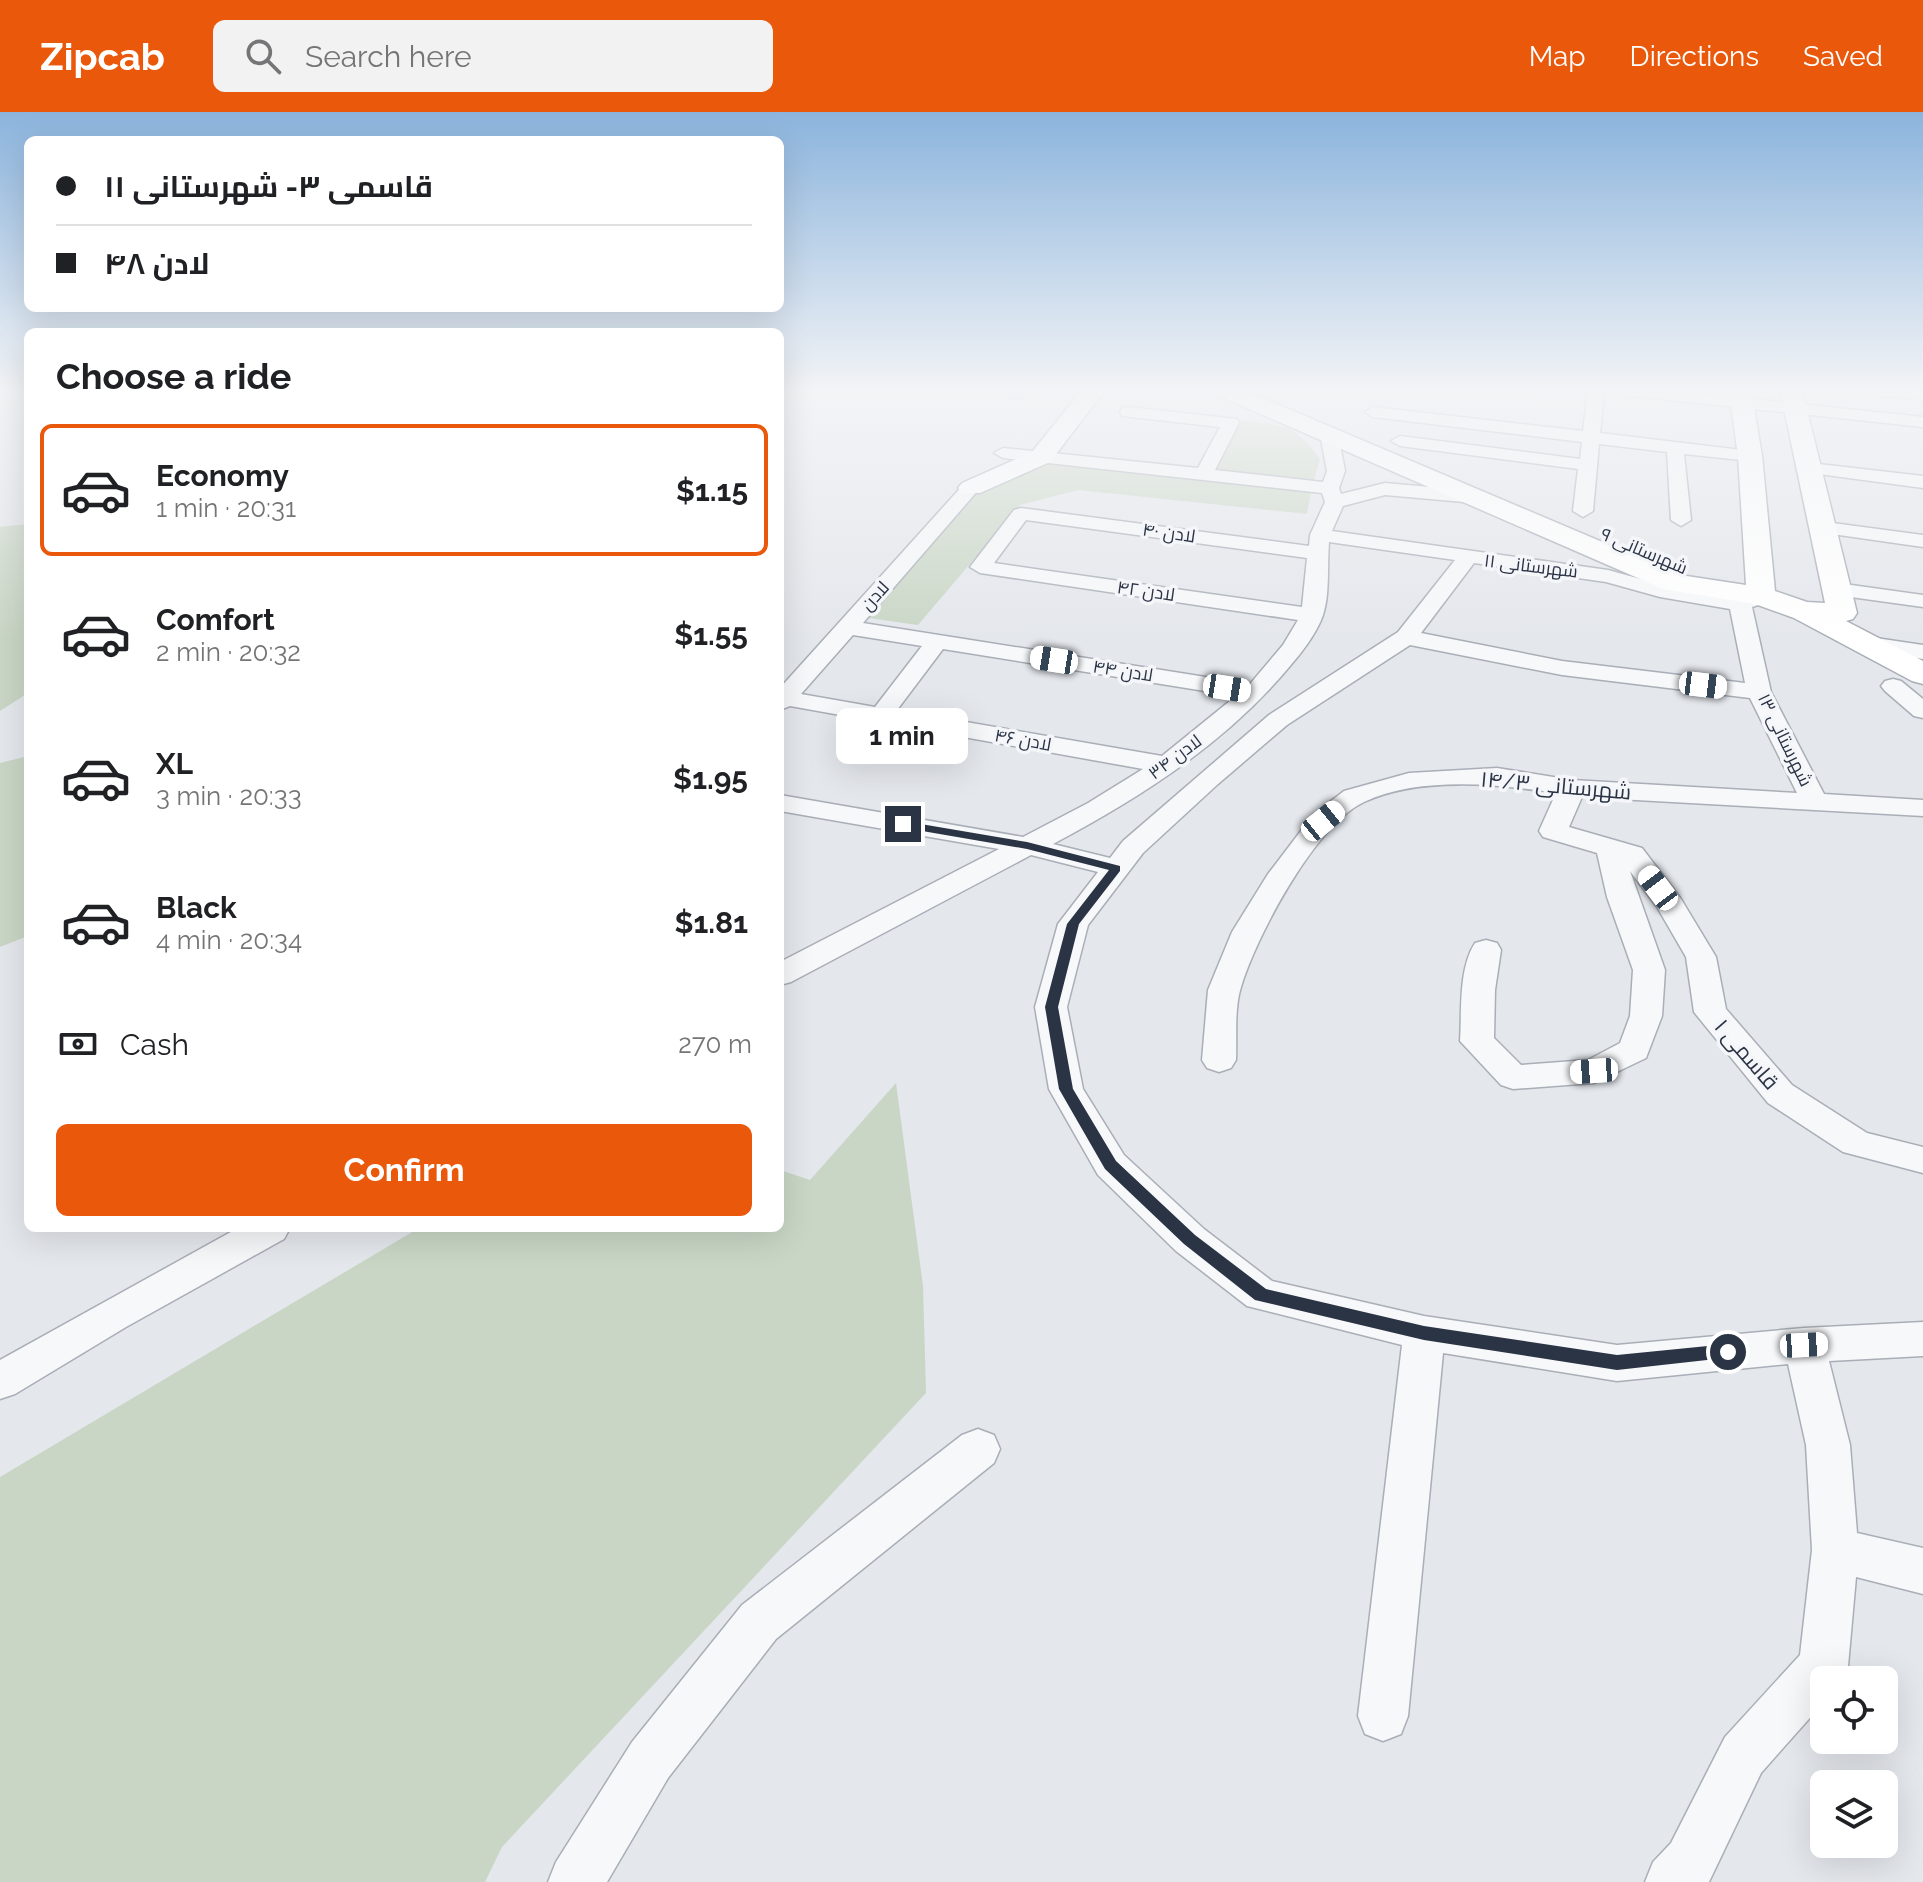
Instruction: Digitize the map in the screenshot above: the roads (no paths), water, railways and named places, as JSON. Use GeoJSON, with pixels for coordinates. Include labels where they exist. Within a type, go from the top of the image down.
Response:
{"type":"FeatureCollection","features":[{"type":"Feature","properties":{"kind":"street"},"geometry":{"type":"LineString","coordinates":[[971,488],[985,473]]}},
{"type":"Feature","properties":{"kind":"street"},"geometry":{"type":"LineString","coordinates":[[971,488],[1006,473]]}},
{"type":"Feature","properties":{"kind":"street"},"geometry":{"type":"LineString","coordinates":[[1181,473],[1333,495],[1385,489],[1475,497]]}},
{"type":"Feature","properties":{"kind":"street"},"geometry":{"type":"LineString","coordinates":[[1333,495],[1336,473]]}},
{"type":"Feature","properties":{"kind":"street"},"geometry":{"type":"LineString","coordinates":[[1418,473],[1673,583],[1803,611],[1923,674]]}},
{"type":"Feature","properties":{"kind":"street","name":"شهرستانی ۹"},"geometry":{"type":"LineString","coordinates":[[1458,473],[1702,575],[1751,600]]}},
{"type":"Feature","properties":{"kind":"street"},"geometry":{"type":"LineString","coordinates":[[1583,511],[1586,473]]}},
{"type":"Feature","properties":{"kind":"street"},"geometry":{"type":"LineString","coordinates":[[1677,473],[1681,520]]}},
{"type":"Feature","properties":{"kind":"street"},"geometry":{"type":"LineString","coordinates":[[1750,473],[1751,600]]}},
{"type":"Feature","properties":{"kind":"street"},"geometry":{"type":"LineString","coordinates":[[1811,473],[1840,601]]}},
{"type":"Feature","properties":{"kind":"street"},"geometry":{"type":"LineString","coordinates":[[1847,473],[1923,482]]}},
{"type":"Feature","properties":{"kind":"street","name":"لادن"},"geometry":{"type":"LineString","coordinates":[[784,698],[971,488]]}},
{"type":"Feature","properties":{"kind":"street","name":"لادن ۳۴"},"geometry":{"type":"LineString","coordinates":[[784,973],[1098,809],[1167,765],[1256,692],[1293,648],[1312,615],[1319,544],[1333,495]]}},
{"type":"Feature","properties":{"kind":"street","name":"لادن ۴۰"},"geometry":{"type":"LineString","coordinates":[[980,567],[1021,514],[1319,544]]}},
{"type":"Feature","properties":{"kind":"street"},"geometry":{"type":"LineString","coordinates":[[1825,528],[1923,541]]}},
{"type":"Feature","properties":{"kind":"street","name":"شهرستانی ۱۱"},"geometry":{"type":"LineString","coordinates":[[1319,544],[1608,576],[1660,591],[1751,600]]}},
{"type":"Feature","properties":{"kind":"street"},"geometry":{"type":"LineString","coordinates":[[1467,558],[1406,637],[1278,720],[1154,827],[1116,868],[1073,924],[1051,1007],[1066,1089],[1111,1165],[1190,1240],[1261,1295],[1424,1333],[1617,1363],[1804,1345],[1923,1339]]}},
{"type":"Feature","properties":{"kind":"street","name":"لادن ۴۲"},"geometry":{"type":"LineString","coordinates":[[980,567],[1312,615]]}},
{"type":"Feature","properties":{"kind":"street","name":"شهرستانی ۱۳"},"geometry":{"type":"LineString","coordinates":[[1751,600],[1759,692],[1816,804]]}},
{"type":"Feature","properties":{"kind":"street"},"geometry":{"type":"LineString","coordinates":[[1803,611],[1840,601],[1923,601]]}},
{"type":"Feature","properties":{"kind":"street","name":"لادن ۴۴"},"geometry":{"type":"LineString","coordinates":[[847,627],[1256,692]]}},
{"type":"Feature","properties":{"kind":"street"},"geometry":{"type":"LineString","coordinates":[[1406,637],[1562,668],[1759,692]]}},
{"type":"Feature","properties":{"kind":"street"},"geometry":{"type":"LineString","coordinates":[[881,715],[938,641]]}},
{"type":"Feature","properties":{"kind":"street"},"geometry":{"type":"LineString","coordinates":[[1869,644],[1923,652]]}},
{"type":"Feature","properties":{"kind":"street"},"geometry":{"type":"LineString","coordinates":[[1893,686],[1923,711]]}},
{"type":"Feature","properties":{"kind":"street","name":"لادن ۴۶"},"geometry":{"type":"LineString","coordinates":[[784,700],[1167,765]]}},
{"type":"Feature","properties":{"kind":"street","name":"شهرستانی ۱۴/۳"},"geometry":{"type":"LineString","coordinates":[[1219,1060],[1224,990],[1247,932],[1278,880],[1323,821],[1353,797],[1409,781],[1497,776],[1572,788],[1923,808]]}},
{"type":"Feature","properties":{"kind":"street","name":"قاسمی ۱"},"geometry":{"type":"LineString","coordinates":[[1572,788],[1553,831],[1632,854],[1671,905],[1701,957],[1710,1012],[1780,1094],[1856,1143],[1923,1160]]}},
{"type":"Feature","properties":{"kind":"street"},"geometry":{"type":"LineString","coordinates":[[784,804],[1027,846],[1116,868]]}},
{"type":"Feature","properties":{"kind":"street"},"geometry":{"type":"LineString","coordinates":[[1486,950],[1479,990],[1477,1041],[1513,1077],[1594,1071],[1634,1050],[1646,1016],[1649,970],[1622,897],[1610,847]]}},
{"type":"Feature","properties":{"kind":"street"},"geometry":{"type":"LineString","coordinates":[[0,1381],[264,1232]]}},
{"type":"Feature","properties":{"kind":"street"},"geometry":{"type":"LineString","coordinates":[[1383,1716],[1424,1333]]}},
{"type":"Feature","properties":{"kind":"street"},"geometry":{"type":"LineString","coordinates":[[1673,1882],[1690,1862],[1743,1755],[1823,1666],[1835,1550],[1828,1445],[1804,1345]]}},
{"type":"Feature","properties":{"kind":"street"},"geometry":{"type":"LineString","coordinates":[[576,1882],[650,1760],[759,1622],[978,1449]]}},
{"type":"Feature","properties":{"kind":"street"},"geometry":{"type":"LineString","coordinates":[[1835,1550],[1923,1571]]}}]}
